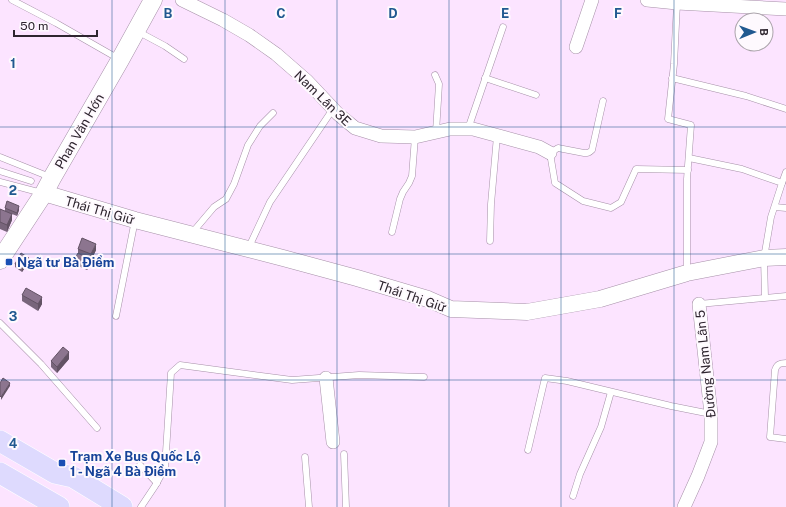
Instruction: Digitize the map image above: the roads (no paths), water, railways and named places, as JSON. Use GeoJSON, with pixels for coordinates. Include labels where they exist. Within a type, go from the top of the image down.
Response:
{"type":"FeatureCollection","features":[{"type":"Feature","properties":{"kind":"highway"},"geometry":{"type":"LineString","coordinates":[[0,427],[62,463],[73,477]]}},
{"type":"Feature","properties":{"kind":"highway"},"geometry":{"type":"LineString","coordinates":[[0,440],[55,473],[73,477],[122,507]]}},
{"type":"Feature","properties":{"kind":"highway"},"geometry":{"type":"LineString","coordinates":[[0,473],[59,507]]}},
{"type":"Feature","properties":{"kind":"main road","name":"Phan Văn Hớn"},"geometry":{"type":"LineString","coordinates":[[0,260],[42,184],[120,60],[153,0]]}},
{"type":"Feature","properties":{"kind":"street","name":"Nam Lân 3E"},"geometry":{"type":"LineString","coordinates":[[182,0],[224,20],[276,54],[307,81],[333,109],[355,128],[381,136],[415,137],[450,129],[474,129],[539,147],[550,152]]}},
{"type":"Feature","properties":{"kind":"street"},"geometry":{"type":"LineString","coordinates":[[576,47],[592,0]]}},
{"type":"Feature","properties":{"kind":"street"},"geometry":{"type":"LineString","coordinates":[[647,0],[677,3],[761,3],[786,9]]}},
{"type":"Feature","properties":{"kind":"street","name":"Thái Thị Giữ"},"geometry":{"type":"LineString","coordinates":[[42,184],[135,220],[350,276],[428,299],[451,309],[527,312],[600,299],[686,273],[764,258],[786,256]]}},
{"type":"Feature","properties":{"kind":"street","name":"Đường Nam Lân 5"},"geometry":{"type":"LineString","coordinates":[[684,507],[711,442],[711,414],[699,304]]}},
{"type":"Feature","properties":{"kind":"street"},"geometry":{"type":"LineString","coordinates":[[326,378],[333,442]]}},
{"type":"Feature","properties":{"kind":"lane"},"geometry":{"type":"LineString","coordinates":[[12,0],[56,23],[120,60]]}},
{"type":"Feature","properties":{"kind":"lane"},"geometry":{"type":"LineString","coordinates":[[677,3],[668,119],[691,125],[688,158],[686,273]]}},
{"type":"Feature","properties":{"kind":"lane"},"geometry":{"type":"LineString","coordinates":[[468,129],[503,27]]}},
{"type":"Feature","properties":{"kind":"lane"},"geometry":{"type":"LineString","coordinates":[[136,31],[165,46],[184,59]]}},
{"type":"Feature","properties":{"kind":"lane"},"geometry":{"type":"LineString","coordinates":[[435,76],[439,84],[436,132]]}},
{"type":"Feature","properties":{"kind":"lane"},"geometry":{"type":"LineString","coordinates":[[485,78],[536,94]]}},
{"type":"Feature","properties":{"kind":"lane"},"geometry":{"type":"LineString","coordinates":[[672,78],[746,96],[786,109]]}},
{"type":"Feature","properties":{"kind":"lane","name":"Nam Lân 3E"},"geometry":{"type":"LineString","coordinates":[[550,152],[558,148],[584,153],[590,152],[592,150],[603,101]]}},
{"type":"Feature","properties":{"kind":"lane"},"geometry":{"type":"LineString","coordinates":[[248,249],[270,202],[333,109]]}},
{"type":"Feature","properties":{"kind":"lane"},"geometry":{"type":"LineString","coordinates":[[191,234],[214,207],[226,199],[234,184],[248,145],[260,126],[272,113]]}},
{"type":"Feature","properties":{"kind":"lane"},"geometry":{"type":"LineString","coordinates":[[490,241],[491,204],[497,136]]}},
{"type":"Feature","properties":{"kind":"lane"},"geometry":{"type":"LineString","coordinates":[[392,232],[400,199],[412,176],[415,137]]}},
{"type":"Feature","properties":{"kind":"lane"},"geometry":{"type":"LineString","coordinates":[[550,152],[555,183],[583,201],[611,208],[621,202],[636,170],[688,170]]}},
{"type":"Feature","properties":{"kind":"lane"},"geometry":{"type":"LineString","coordinates":[[0,157],[42,184]]}},
{"type":"Feature","properties":{"kind":"lane"},"geometry":{"type":"LineString","coordinates":[[688,158],[742,169],[782,183]]}},
{"type":"Feature","properties":{"kind":"lane"},"geometry":{"type":"LineString","coordinates":[[0,171],[42,184]]}},
{"type":"Feature","properties":{"kind":"lane"},"geometry":{"type":"LineString","coordinates":[[765,297],[764,258],[771,217],[786,172]]}},
{"type":"Feature","properties":{"kind":"lane"},"geometry":{"type":"LineString","coordinates":[[0,182],[42,184]]}},
{"type":"Feature","properties":{"kind":"lane"},"geometry":{"type":"LineString","coordinates":[[774,207],[786,208]]}},
{"type":"Feature","properties":{"kind":"lane"},"geometry":{"type":"LineString","coordinates":[[116,316],[135,220]]}},
{"type":"Feature","properties":{"kind":"lane","name":"Đường Nam Lân 5"},"geometry":{"type":"LineString","coordinates":[[699,304],[786,296]]}},
{"type":"Feature","properties":{"kind":"lane"},"geometry":{"type":"LineString","coordinates":[[0,323],[41,364],[97,428]]}},
{"type":"Feature","properties":{"kind":"lane"},"geometry":{"type":"LineString","coordinates":[[786,363],[779,363],[776,365],[770,437],[786,439]]}},
{"type":"Feature","properties":{"kind":"lane"},"geometry":{"type":"LineString","coordinates":[[141,507],[165,468],[170,373],[180,365],[292,380],[359,375],[424,377]]}},
{"type":"Feature","properties":{"kind":"lane"},"geometry":{"type":"LineString","coordinates":[[528,450],[545,378],[567,381],[711,414]]}},
{"type":"Feature","properties":{"kind":"lane"},"geometry":{"type":"LineString","coordinates":[[573,496],[580,474],[601,427],[611,392]]}},
{"type":"Feature","properties":{"kind":"lane"},"geometry":{"type":"LineString","coordinates":[[344,454],[346,507]]}},
{"type":"Feature","properties":{"kind":"lane"},"geometry":{"type":"LineString","coordinates":[[305,457],[308,507]]}},
{"type":"Feature","properties":{"kind":"lane"},"geometry":{"type":"LineString","coordinates":[[140,465],[157,483]]}},
{"type":"Feature","properties":{"kind":"place","name":"Ngã tư Bà Điểm"},"geometry":{"type":"Point","coordinates":[9,262]}},
{"type":"Feature","properties":{"kind":"place","name":"Trạm Xe Bus Quốc Lộ 1 - Ngã 4 Bà Điểm"},"geometry":{"type":"Point","coordinates":[62,463]}}]}
